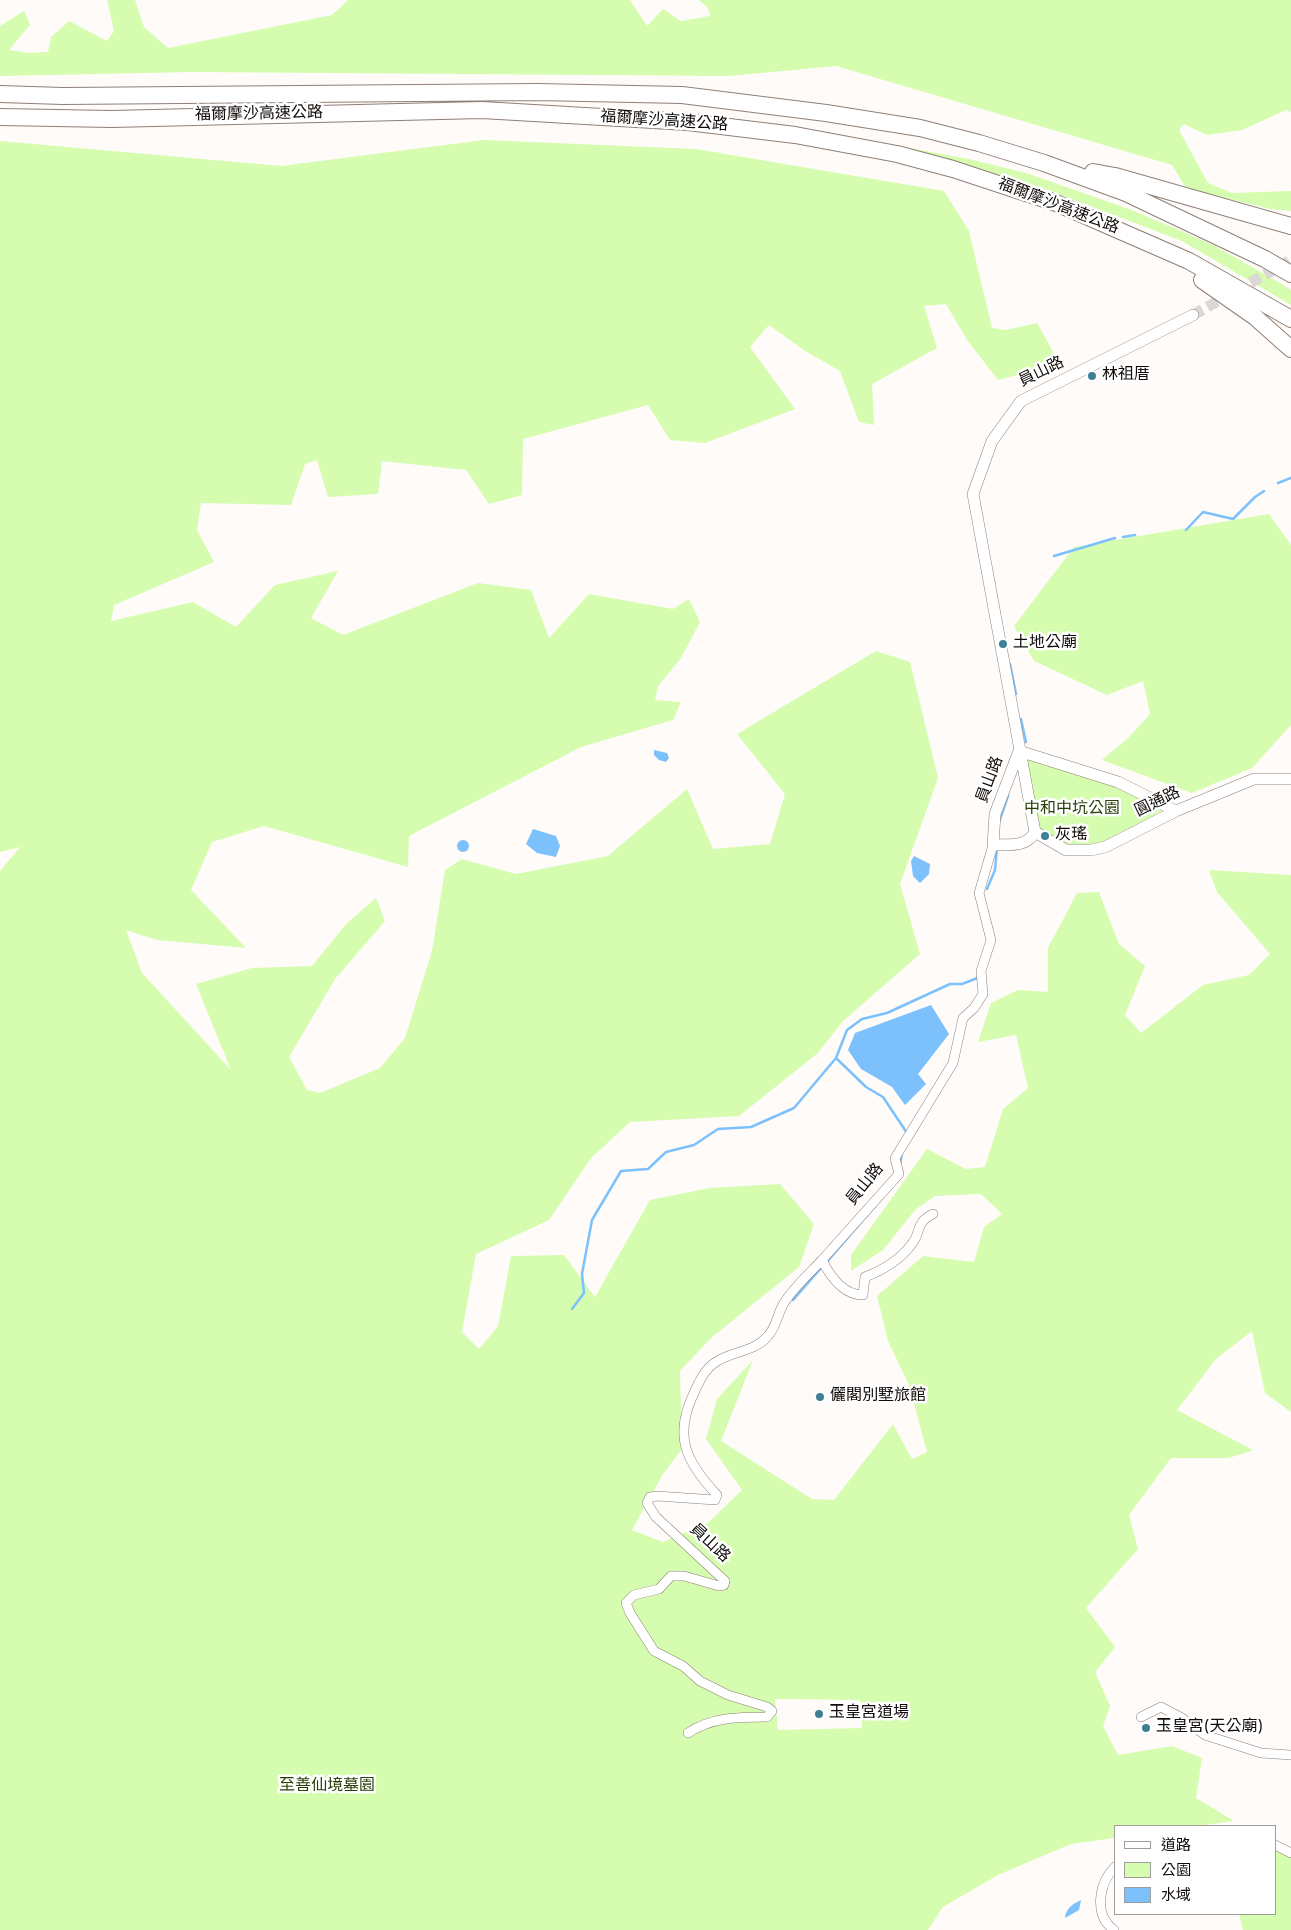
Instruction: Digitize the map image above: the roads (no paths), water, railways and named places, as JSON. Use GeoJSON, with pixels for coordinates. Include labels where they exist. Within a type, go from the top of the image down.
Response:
{"type":"FeatureCollection","features":[{"type":"Feature","properties":{"kind":"highway","name":"福爾摩沙高速公路"},"geometry":{"type":"LineString","coordinates":[[0,94],[63,96],[537,92],[682,96],[826,113],[920,128],[979,143],[1044,163],[1126,193],[1265,259],[1291,274]]}},
{"type":"Feature","properties":{"kind":"highway","name":"福爾摩沙高速公路"},"geometry":{"type":"LineString","coordinates":[[0,117],[112,119],[482,110],[688,122],[795,135],[897,154],[953,169],[1056,203],[1189,261],[1291,319]]}},
{"type":"Feature","properties":{"kind":"highway"},"geometry":{"type":"LineString","coordinates":[[1044,163],[1115,176],[1291,226]]}},
{"type":"Feature","properties":{"kind":"highway"},"geometry":{"type":"LineString","coordinates":[[1056,203],[1216,288],[1255,317],[1291,349]]}},
{"type":"Feature","properties":{"kind":"highway"},"geometry":{"type":"LineString","coordinates":[[1263,218],[1291,222]]}},
{"type":"Feature","properties":{"kind":"street","name":"員山路"},"geometry":{"type":"LineString","coordinates":[[688,1733],[706,1724],[732,1717],[767,1717],[772,1712],[761,1705],[728,1695],[700,1681],[683,1666],[654,1651],[630,1613],[626,1603],[634,1595],[659,1589],[671,1576],[684,1576],[719,1586],[724,1585],[725,1581],[656,1517],[647,1503],[650,1497],[657,1496],[715,1500],[717,1495],[700,1478],[690,1464],[683,1425],[686,1409],[703,1375],[713,1364],[726,1356],[747,1351],[766,1338],[776,1325],[784,1303],[899,1174],[895,1158],[953,1063],[963,1018],[974,1008],[983,994],[981,971],[991,940],[978,893],[997,845],[995,814],[1018,750],[973,494],[992,441],[1021,401],[1192,315]]}},
{"type":"Feature","properties":{"kind":"street"},"geometry":{"type":"LineString","coordinates":[[1018,750],[1118,782],[1176,811]]}},
{"type":"Feature","properties":{"kind":"street"},"geometry":{"type":"LineString","coordinates":[[997,845],[1023,844],[1039,834],[1018,750]]}},
{"type":"Feature","properties":{"kind":"street","name":"圓通路"},"geometry":{"type":"LineString","coordinates":[[1039,834],[1066,850],[1091,850],[1106,847],[1176,811],[1254,778],[1291,779]]}},
{"type":"Feature","properties":{"kind":"street"},"geometry":{"type":"LineString","coordinates":[[822,1260],[828,1272],[846,1290],[854,1294],[863,1295],[865,1277],[885,1269],[896,1261],[913,1244],[918,1226],[933,1214]]}},
{"type":"Feature","properties":{"kind":"street"},"geometry":{"type":"LineString","coordinates":[[1141,1717],[1161,1708],[1182,1718],[1205,1735],[1260,1753],[1291,1754]]}},
{"type":"Feature","properties":{"kind":"street"},"geometry":{"type":"LineString","coordinates":[[1276,1846],[1291,1853]]}},
{"type":"Feature","properties":{"kind":"street"},"geometry":{"type":"LineString","coordinates":[[1114,1868],[1102,1886],[1101,1910],[1104,1920],[1114,1930]]}},
{"type":"Feature","properties":{"kind":"water"},"geometry":{"type":"Polygon","coordinates":[[[654,750],[667,753],[669,758],[666,762],[659,760],[654,755],[654,750]]]}},
{"type":"Feature","properties":{"kind":"water"},"geometry":{"type":"Polygon","coordinates":[[[533,829],[556,836],[560,846],[556,857],[537,853],[526,844],[533,829]]]}},
{"type":"Feature","properties":{"kind":"water"},"geometry":{"type":"Polygon","coordinates":[[[461,840],[465,840],[469,846],[465,852],[461,852],[457,848],[457,844],[461,840]]]}},
{"type":"Feature","properties":{"kind":"water"},"geometry":{"type":"Polygon","coordinates":[[[914,856],[930,864],[929,874],[920,883],[913,876],[911,861],[914,856]]]}},
{"type":"Feature","properties":{"kind":"water"},"geometry":{"type":"Polygon","coordinates":[[[931,1005],[949,1034],[918,1074],[926,1084],[905,1105],[892,1087],[861,1069],[848,1050],[855,1033],[931,1005]]]}},
{"type":"Feature","properties":{"kind":"water"},"geometry":{"type":"Polygon","coordinates":[[[1081,1900],[1079,1910],[1065,1918],[1068,1909],[1081,1900]]]}},
{"type":"Feature","properties":{"kind":"waterway"},"geometry":{"type":"LineString","coordinates":[[1278,483],[1291,478]]}},
{"type":"Feature","properties":{"kind":"waterway"},"geometry":{"type":"LineString","coordinates":[[1186,530],[1203,512],[1233,519],[1255,497],[1264,491]]}},
{"type":"Feature","properties":{"kind":"waterway"},"geometry":{"type":"LineString","coordinates":[[1123,537],[1135,535]]}},
{"type":"Feature","properties":{"kind":"waterway"},"geometry":{"type":"LineString","coordinates":[[1054,556],[1115,538]]}},
{"type":"Feature","properties":{"kind":"waterway"},"geometry":{"type":"LineString","coordinates":[[1010,664],[1016,694]]}},
{"type":"Feature","properties":{"kind":"waterway"},"geometry":{"type":"LineString","coordinates":[[1021,719],[1026,742]]}},
{"type":"Feature","properties":{"kind":"waterway"},"geometry":{"type":"LineString","coordinates":[[999,822],[1008,796]]}},
{"type":"Feature","properties":{"kind":"waterway"},"geometry":{"type":"LineString","coordinates":[[987,889],[995,870],[997,847]]}},
{"type":"Feature","properties":{"kind":"waterway"},"geometry":{"type":"LineString","coordinates":[[572,1309],[584,1293],[582,1274],[592,1220],[621,1171],[648,1169],[666,1152],[694,1145],[718,1129],[751,1127],[794,1108],[836,1058],[847,1030],[862,1019],[887,1013],[950,984],[962,984],[980,977]]}},
{"type":"Feature","properties":{"kind":"waterway"},"geometry":{"type":"LineString","coordinates":[[836,1058],[866,1087],[883,1097],[907,1133]]}},
{"type":"Feature","properties":{"kind":"waterway"},"geometry":{"type":"LineString","coordinates":[[900,1165],[902,1153]]}},
{"type":"Feature","properties":{"kind":"waterway"},"geometry":{"type":"LineString","coordinates":[[826,1263],[889,1190]]}},
{"type":"Feature","properties":{"kind":"waterway"},"geometry":{"type":"LineString","coordinates":[[793,1300],[822,1267]]}},
{"type":"Feature","properties":{"kind":"tunnel"},"geometry":{"type":"LineString","coordinates":[[1193,315],[1291,260]]}},
{"type":"Feature","properties":{"kind":"place","name":"林祖厝"},"geometry":{"type":"Point","coordinates":[1092,376]}},
{"type":"Feature","properties":{"kind":"place","name":"土地公廟"},"geometry":{"type":"Point","coordinates":[1003,644]}},
{"type":"Feature","properties":{"kind":"place","name":"灰瑤"},"geometry":{"type":"Point","coordinates":[1045,836]}},
{"type":"Feature","properties":{"kind":"place","name":"儷閣別墅旅館"},"geometry":{"type":"Point","coordinates":[820,1397]}},
{"type":"Feature","properties":{"kind":"place","name":"玉皇宮道場"},"geometry":{"type":"Point","coordinates":[819,1714]}},
{"type":"Feature","properties":{"kind":"place","name":"玉皇宮(天公廟)"},"geometry":{"type":"Point","coordinates":[1146,1728]}},
{"type":"Feature","properties":{"kind":"park label","name":"中和中坑公園"},"geometry":{"type":"Point","coordinates":[1072,810]}},
{"type":"Feature","properties":{"kind":"park label","name":"至善仙境墓園"},"geometry":{"type":"Point","coordinates":[327,1787]}}]}
